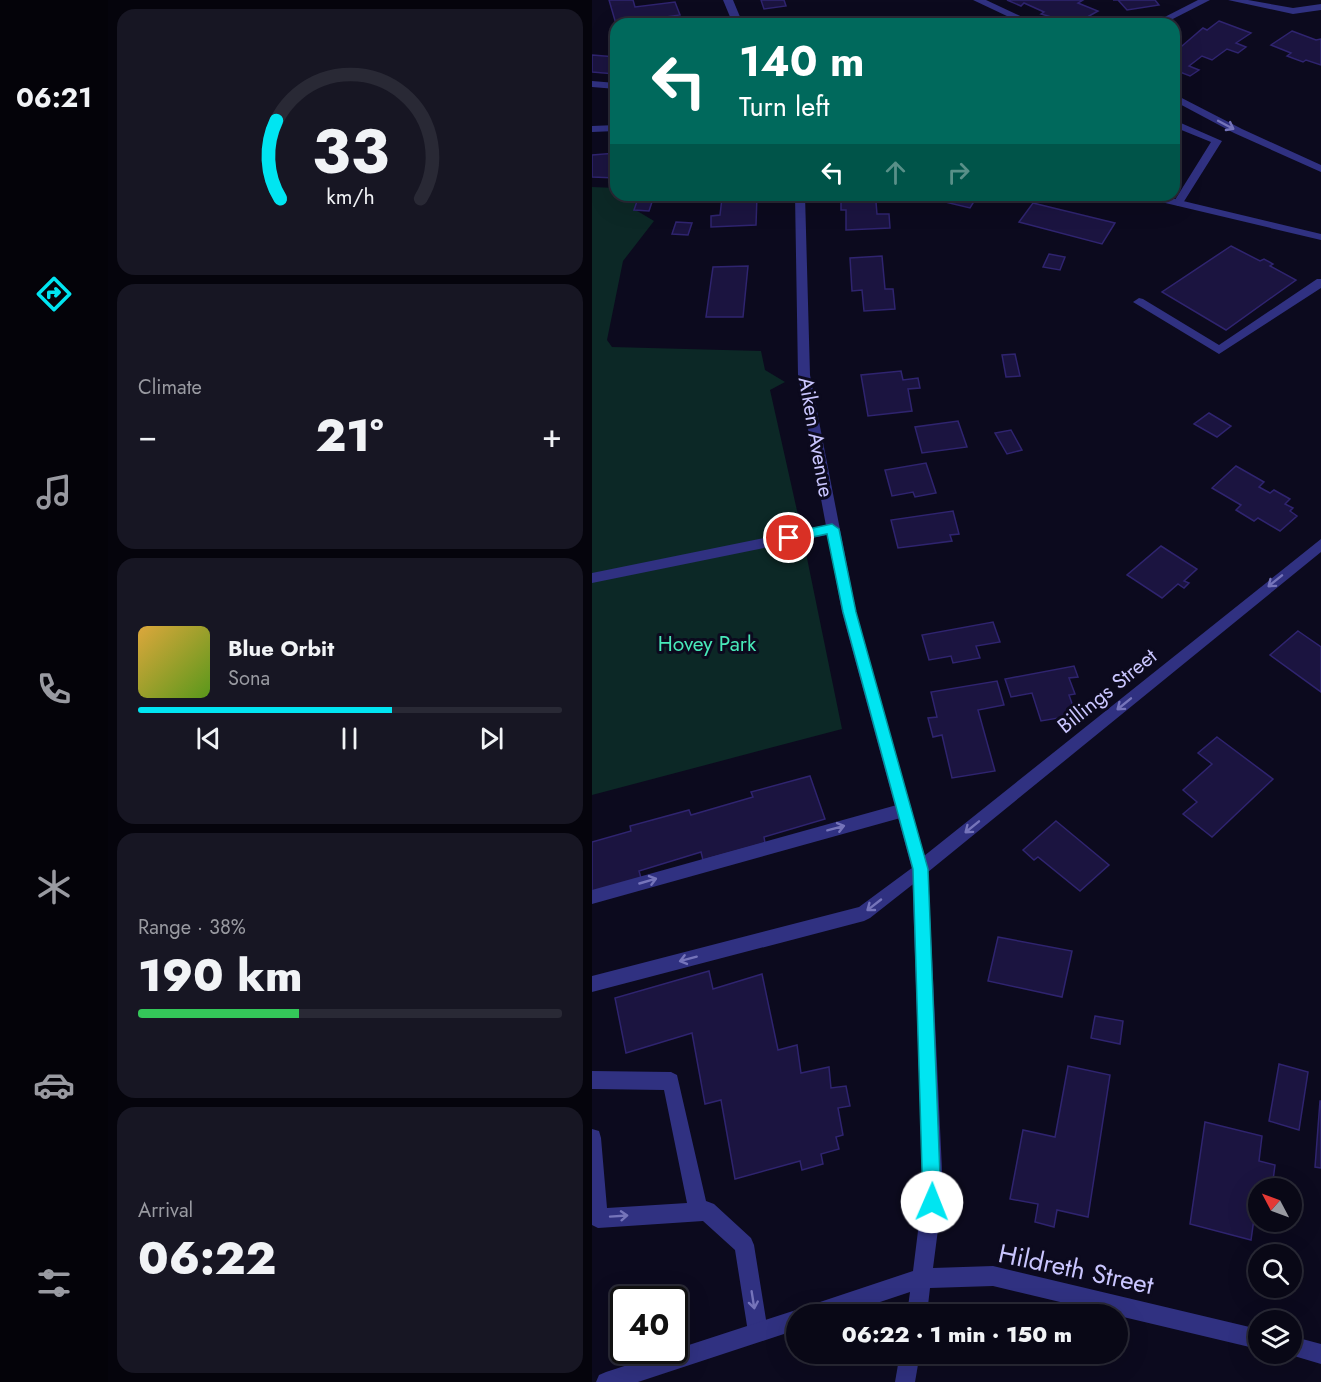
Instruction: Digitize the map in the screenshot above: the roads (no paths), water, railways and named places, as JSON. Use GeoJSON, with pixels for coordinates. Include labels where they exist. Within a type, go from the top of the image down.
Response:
{"type":"FeatureCollection","features":[{"type":"Feature","properties":{"kind":"street"},"geometry":{"type":"LineString","coordinates":[[728,0],[736,18]]}},
{"type":"Feature","properties":{"kind":"street"},"geometry":{"type":"LineString","coordinates":[[978,0],[1018,18]]}},
{"type":"Feature","properties":{"kind":"street"},"geometry":{"type":"LineString","coordinates":[[1168,18],[1205,0]]}},
{"type":"Feature","properties":{"kind":"street"},"geometry":{"type":"LineString","coordinates":[[1233,0],[1293,11],[1321,7]]}},
{"type":"Feature","properties":{"kind":"street"},"geometry":{"type":"LineString","coordinates":[[592,84],[610,86]]}},
{"type":"Feature","properties":{"kind":"street"},"geometry":{"type":"LineString","coordinates":[[1180,100],[1238,131],[1321,169]]}},
{"type":"Feature","properties":{"kind":"street"},"geometry":{"type":"LineString","coordinates":[[1180,126],[1217,141],[1180,200]]}},
{"type":"Feature","properties":{"kind":"street"},"geometry":{"type":"LineString","coordinates":[[592,129],[610,128]]}},
{"type":"Feature","properties":{"kind":"street","name":"Aiken Avenue"},"geometry":{"type":"LineString","coordinates":[[800,201],[804,375],[849,612],[920,869],[933,1191],[919,1304]]}},
{"type":"Feature","properties":{"kind":"street"},"geometry":{"type":"LineString","coordinates":[[1170,201],[1321,237]]}},
{"type":"Feature","properties":{"kind":"street"},"geometry":{"type":"LineString","coordinates":[[1139,302],[1219,350],[1321,282]]}},
{"type":"Feature","properties":{"kind":"street"},"geometry":{"type":"LineString","coordinates":[[592,578],[832,529]]}},
{"type":"Feature","properties":{"kind":"street","name":"Billings Street"},"geometry":{"type":"LineString","coordinates":[[592,984],[864,913],[1321,544]]}},
{"type":"Feature","properties":{"kind":"street"},"geometry":{"type":"LineString","coordinates":[[592,897],[904,810]]}},
{"type":"Feature","properties":{"kind":"street"},"geometry":{"type":"LineString","coordinates":[[592,1080],[672,1081],[698,1211]]}},
{"type":"Feature","properties":{"kind":"street"},"geometry":{"type":"LineString","coordinates":[[592,1138],[598,1218],[707,1211],[744,1245],[758,1332]]}},
{"type":"Feature","properties":{"kind":"street","name":"Hildreth Street"},"geometry":{"type":"LineString","coordinates":[[844,1304],[923,1278],[993,1275],[1248,1337]]}},
{"type":"Feature","properties":{"kind":"street"},"geometry":{"type":"LineString","coordinates":[[606,1382],[786,1323]]}},
{"type":"Feature","properties":{"kind":"street"},"geometry":{"type":"LineString","coordinates":[[1302,1349],[1321,1354]]}},
{"type":"Feature","properties":{"kind":"street"},"geometry":{"type":"LineString","coordinates":[[905,1382],[908,1364]]}},
{"type":"Feature","properties":{"kind":"park label","name":"Hovey Park"},"geometry":{"type":"Point","coordinates":[707,644]}}]}
